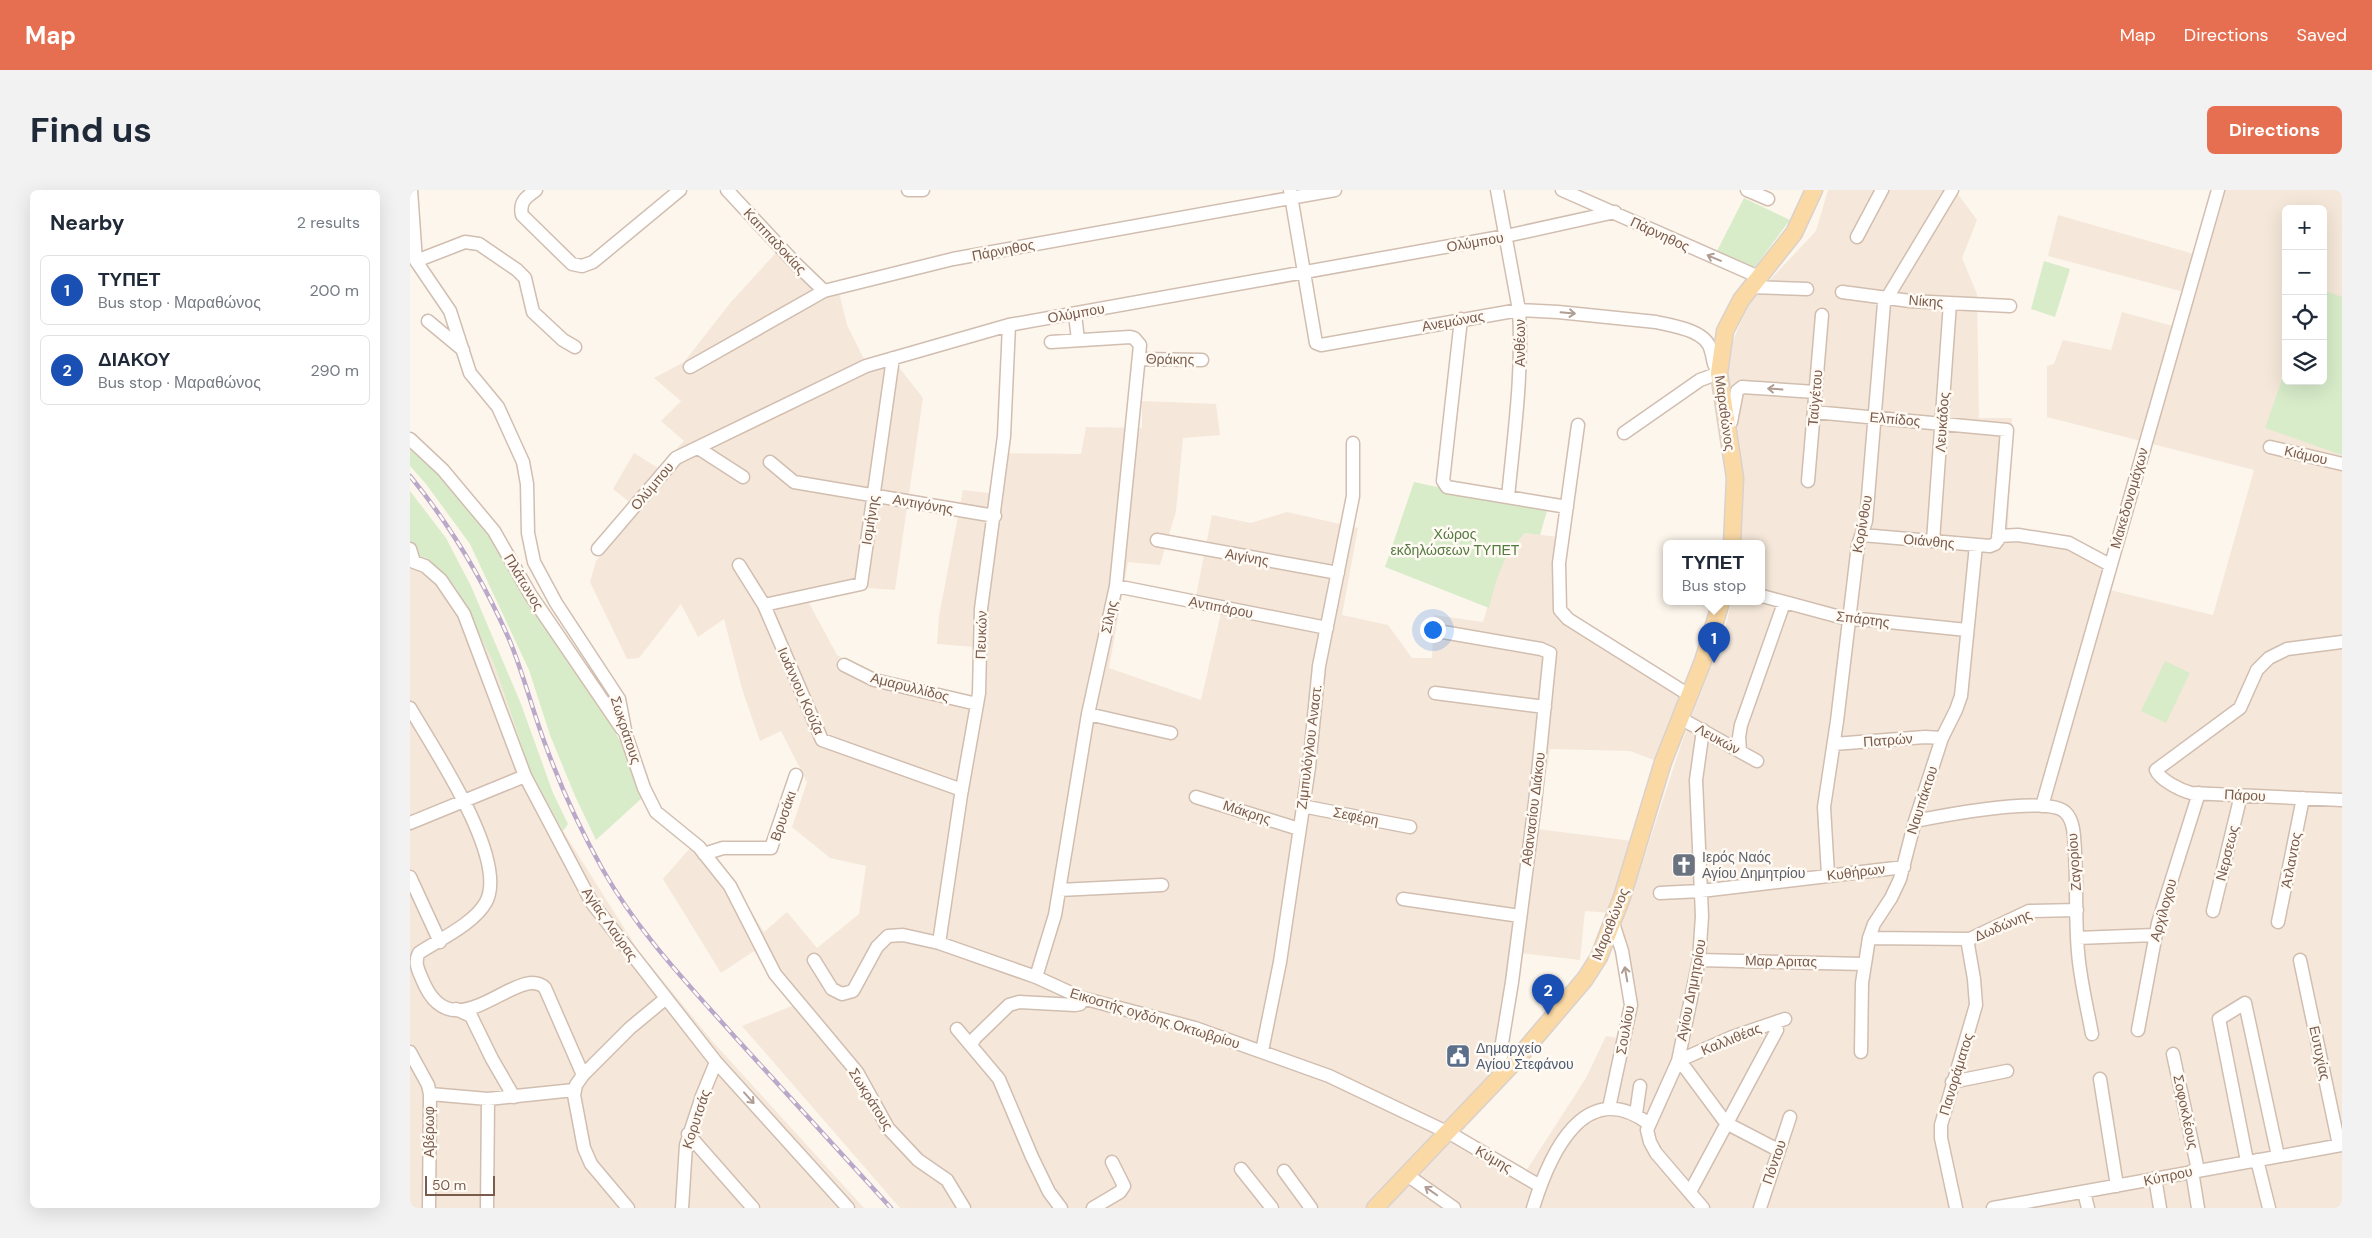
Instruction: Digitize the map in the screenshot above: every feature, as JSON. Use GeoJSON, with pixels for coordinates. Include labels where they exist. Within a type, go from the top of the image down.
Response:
{"type":"FeatureCollection","features":[{"type":"Feature","properties":{"kind":"main road","name":"Μαραθώνος"},"geometry":{"type":"LineString","coordinates":[[1732,540],[1735,487],[1719,373],[1725,332],[1732,315],[1754,282],[1794,233],[1804,216],[1814,190]]}},
{"type":"Feature","properties":{"kind":"main road","name":"Μαραθώνος"},"geometry":{"type":"LineString","coordinates":[[1375,1208],[1505,1072],[1585,979],[1600,957],[1613,923],[1663,762],[1689,695],[1720,605]]}},
{"type":"Feature","properties":{"kind":"street","name":"Σωκράτους"},"geometry":{"type":"LineString","coordinates":[[410,190],[416,261],[450,311],[470,373],[498,408],[523,462],[527,484],[528,533],[534,562],[556,603],[619,699],[626,735],[644,788],[656,812],[704,854],[730,886],[775,974],[857,1072],[888,1128],[918,1160],[947,1180],[964,1208]]}},
{"type":"Feature","properties":{"kind":"street"},"geometry":{"type":"LineString","coordinates":[[536,190],[523,200],[520,208],[522,215],[572,264],[582,266],[593,262],[680,190]]}},
{"type":"Feature","properties":{"kind":"street","name":"Καππαδοκίας"},"geometry":{"type":"LineString","coordinates":[[727,190],[794,263],[824,292]]}},
{"type":"Feature","properties":{"kind":"street"},"geometry":{"type":"LineString","coordinates":[[908,190],[923,190]]}},
{"type":"Feature","properties":{"kind":"street","name":"Πάρνηθος"},"geometry":{"type":"LineString","coordinates":[[690,367],[824,292],[953,259],[1291,194],[1335,190]]}},
{"type":"Feature","properties":{"kind":"street","name":"Ανθέων"},"geometry":{"type":"LineString","coordinates":[[1497,190],[1519,310],[1521,364],[1508,497]]}},
{"type":"Feature","properties":{"kind":"street","name":"Πάρνηθος"},"geometry":{"type":"LineString","coordinates":[[1562,190],[1615,212],[1754,282]]}},
{"type":"Feature","properties":{"kind":"street"},"geometry":{"type":"LineString","coordinates":[[1747,190],[1768,199]]}},
{"type":"Feature","properties":{"kind":"street"},"geometry":{"type":"LineString","coordinates":[[1857,236],[1882,190]]}},
{"type":"Feature","properties":{"kind":"street","name":"Κορίνθου"},"geometry":{"type":"LineString","coordinates":[[1828,875],[1824,816],[1858,545],[1866,521],[1883,305],[1952,190]]}},
{"type":"Feature","properties":{"kind":"street","name":"Μακεδονομάχων"},"geometry":{"type":"LineString","coordinates":[[2042,806],[2218,190]]}},
{"type":"Feature","properties":{"kind":"street","name":"Ανεμώνας"},"geometry":{"type":"LineString","coordinates":[[1291,194],[1316,343],[1320,345],[1519,310],[1594,315],[1677,326],[1698,335],[1707,342],[1711,350],[1713,366],[1719,373]]}},
{"type":"Feature","properties":{"kind":"street","name":"Ολύμπου"},"geometry":{"type":"LineString","coordinates":[[598,549],[676,458],[866,366],[1009,325],[1506,236],[1615,212]]}},
{"type":"Feature","properties":{"kind":"street"},"geometry":{"type":"LineString","coordinates":[[416,261],[465,242],[479,244],[517,270],[525,278],[533,312],[557,334],[575,347]]}},
{"type":"Feature","properties":{"kind":"street"},"geometry":{"type":"LineString","coordinates":[[1754,282],[1807,288]]}},
{"type":"Feature","properties":{"kind":"street","name":"Νίκης"},"geometry":{"type":"LineString","coordinates":[[1842,292],[1886,298],[2010,306]]}},
{"type":"Feature","properties":{"kind":"street","name":"Λευκάδος"},"geometry":{"type":"LineString","coordinates":[[1933,541],[1950,303]]}},
{"type":"Feature","properties":{"kind":"street"},"geometry":{"type":"LineString","coordinates":[[1075,314],[1078,340]]}},
{"type":"Feature","properties":{"kind":"street","name":"Ταϋγέτου"},"geometry":{"type":"LineString","coordinates":[[1808,481],[1822,315]]}},
{"type":"Feature","properties":{"kind":"street"},"geometry":{"type":"LineString","coordinates":[[1460,319],[1443,481],[1447,487],[1567,506]]}},
{"type":"Feature","properties":{"kind":"street"},"geometry":{"type":"LineString","coordinates":[[428,321],[463,350]]}},
{"type":"Feature","properties":{"kind":"street","name":"Πευκών"},"geometry":{"type":"LineString","coordinates":[[939,942],[977,704],[981,609],[995,516],[1004,436],[1009,325]]}},
{"type":"Feature","properties":{"kind":"street","name":"Σίλης"},"geometry":{"type":"LineString","coordinates":[[1036,977],[1055,915],[1088,714],[1116,586],[1140,345],[1134,338],[1051,342]]}},
{"type":"Feature","properties":{"kind":"street","name":"Ισμήνης"},"geometry":{"type":"LineString","coordinates":[[764,605],[861,584],[893,358]]}},
{"type":"Feature","properties":{"kind":"street","name":"Θράκης"},"geometry":{"type":"LineString","coordinates":[[1138,359],[1202,360]]}},
{"type":"Feature","properties":{"kind":"street"},"geometry":{"type":"LineString","coordinates":[[1624,433],[1700,380],[1719,373]]}},
{"type":"Feature","properties":{"kind":"street"},"geometry":{"type":"LineString","coordinates":[[1726,424],[1731,422],[1737,391],[1742,387],[1815,392]]}},
{"type":"Feature","properties":{"kind":"street","name":"Ελπίδος"},"geometry":{"type":"LineString","coordinates":[[1814,412],[2006,430],[1997,540]]}},
{"type":"Feature","properties":{"kind":"street"},"geometry":{"type":"LineString","coordinates":[[1578,425],[1559,563],[1560,610],[1568,619],[1632,661],[1689,695]]}},
{"type":"Feature","properties":{"kind":"street","name":"Πλάτωνος"},"geometry":{"type":"LineString","coordinates":[[410,439],[443,470],[494,531],[530,594],[626,735]]}},
{"type":"Feature","properties":{"kind":"street","name":"Ζιμπυλόγλου Αναστ."},"geometry":{"type":"LineString","coordinates":[[1262,1051],[1280,962],[1309,767],[1320,666],[1353,496],[1353,443]]}},
{"type":"Feature","properties":{"kind":"street","name":"Κιάμου"},"geometry":{"type":"LineString","coordinates":[[2270,447],[2342,464]]}},
{"type":"Feature","properties":{"kind":"street"},"geometry":{"type":"LineString","coordinates":[[698,448],[743,476]]}},
{"type":"Feature","properties":{"kind":"street","name":"Αντιγόνης"},"geometry":{"type":"LineString","coordinates":[[770,462],[794,482],[995,516]]}},
{"type":"Feature","properties":{"kind":"street","name":"Οιάνθης"},"geometry":{"type":"LineString","coordinates":[[1862,535],[1976,545],[2018,535],[2069,543],[2110,565]]}},
{"type":"Feature","properties":{"kind":"street","name":"Αιγίνης"},"geometry":{"type":"LineString","coordinates":[[1157,540],[1338,573]]}},
{"type":"Feature","properties":{"kind":"street","name":"Ναυπάκτου"},"geometry":{"type":"LineString","coordinates":[[1861,1052],[1864,964],[1869,938],[1874,924],[1895,890],[1904,866],[1915,821],[1942,738],[1961,696],[1976,545]]}},
{"type":"Feature","properties":{"kind":"street","name":"Αγίας Λαύρας"},"geometry":{"type":"LineString","coordinates":[[410,549],[412,562],[425,566],[441,580],[464,614],[525,776],[592,902],[716,1062],[848,1208]]}},
{"type":"Feature","properties":{"kind":"street","name":"Ιωάννου Κούζα"},"geometry":{"type":"LineString","coordinates":[[739,565],[764,605],[822,740],[962,790]]}},
{"type":"Feature","properties":{"kind":"street","name":"Αντιπάρου"},"geometry":{"type":"LineString","coordinates":[[1116,586],[1327,628]]}},
{"type":"Feature","properties":{"kind":"street","name":"Σπάρτης"},"geometry":{"type":"LineString","coordinates":[[1765,597],[1849,619],[1967,630]]}},
{"type":"Feature","properties":{"kind":"street"},"geometry":{"type":"LineString","coordinates":[[1740,751],[1739,737],[1741,725],[1784,602]]}},
{"type":"Feature","properties":{"kind":"street","name":"Αθανασίου Διάκου"},"geometry":{"type":"LineString","coordinates":[[1443,632],[1541,649],[1550,653],[1520,916],[1501,1049],[1500,1061],[1505,1072]]}},
{"type":"Feature","properties":{"kind":"street","name":"Πάρου"},"geometry":{"type":"LineString","coordinates":[[2342,642],[2287,649],[2272,656],[2256,670],[2240,708],[2156,770],[2158,774],[2182,790],[2199,793],[2342,800]]}},
{"type":"Feature","properties":{"kind":"street","name":"Αμαρυλλίδος"},"geometry":{"type":"LineString","coordinates":[[844,665],[874,680],[977,704]]}},
{"type":"Feature","properties":{"kind":"street"},"geometry":{"type":"LineString","coordinates":[[1435,693],[1545,707]]}},
{"type":"Feature","properties":{"kind":"street"},"geometry":{"type":"LineString","coordinates":[[410,708],[463,801],[483,844],[492,883],[485,903],[466,922],[440,942],[419,953],[418,969],[423,982],[440,1006],[456,1009],[471,1016],[492,1059],[514,1097]]}},
{"type":"Feature","properties":{"kind":"street"},"geometry":{"type":"LineString","coordinates":[[1088,714],[1171,733]]}},
{"type":"Feature","properties":{"kind":"street","name":"Λευκών"},"geometry":{"type":"LineString","coordinates":[[1680,718],[1757,761]]}},
{"type":"Feature","properties":{"kind":"street","name":"Αγίου Δημητρίου"},"geometry":{"type":"LineString","coordinates":[[1649,1124],[1678,1061],[1699,960],[1702,929],[1696,780],[1703,730]]}},
{"type":"Feature","properties":{"kind":"street","name":"Πατρών"},"geometry":{"type":"LineString","coordinates":[[1834,744],[1925,737],[1942,738]]}},
{"type":"Feature","properties":{"kind":"street","name":"Βρυσάκι"},"geometry":{"type":"LineString","coordinates":[[704,854],[723,848],[771,848],[796,775]]}},
{"type":"Feature","properties":{"kind":"street"},"geometry":{"type":"LineString","coordinates":[[410,823],[525,776]]}},
{"type":"Feature","properties":{"kind":"street","name":"Αρχίλοχου"},"geometry":{"type":"LineString","coordinates":[[2138,1030],[2155,935],[2199,793]]}},
{"type":"Feature","properties":{"kind":"street","name":"Νερσεως"},"geometry":{"type":"LineString","coordinates":[[2213,911],[2241,795]]}},
{"type":"Feature","properties":{"kind":"street","name":"Μάκρης"},"geometry":{"type":"LineString","coordinates":[[1196,797],[1299,829]]}},
{"type":"Feature","properties":{"kind":"street","name":"Άτλαντος"},"geometry":{"type":"LineString","coordinates":[[2278,922],[2303,798]]}},
{"type":"Feature","properties":{"kind":"street","name":"Σεφέρη"},"geometry":{"type":"LineString","coordinates":[[1302,806],[1410,826]]}},
{"type":"Feature","properties":{"kind":"street","name":"Ζαγορίου"},"geometry":{"type":"LineString","coordinates":[[1915,821],[1992,809],[2042,806],[2062,809],[2070,819],[2078,910],[2077,938],[2080,973],[2092,1034]]}},
{"type":"Feature","properties":{"kind":"street","name":"Κυθήρων"},"geometry":{"type":"LineString","coordinates":[[1660,893],[1701,891],[1904,866]]}},
{"type":"Feature","properties":{"kind":"street"},"geometry":{"type":"LineString","coordinates":[[410,877],[440,942]]}},
{"type":"Feature","properties":{"kind":"street"},"geometry":{"type":"LineString","coordinates":[[1059,890],[1162,885]]}},
{"type":"Feature","properties":{"kind":"street"},"geometry":{"type":"LineString","coordinates":[[1403,899],[1520,916]]}},
{"type":"Feature","properties":{"kind":"street","name":"Δωδώνης"},"geometry":{"type":"LineString","coordinates":[[1869,938],[1967,939],[2029,911],[2078,910]]}},
{"type":"Feature","properties":{"kind":"street","name":"Σουλίου"},"geometry":{"type":"LineString","coordinates":[[1609,1108],[1631,1005],[1622,952],[1613,923]]}},
{"type":"Feature","properties":{"kind":"street","name":"Εικοστής ογδόης Οκτωβρίου"},"geometry":{"type":"LineString","coordinates":[[814,960],[832,989],[842,994],[853,991],[877,947],[888,936],[903,935],[939,942],[1036,977],[1082,998],[1195,1028],[1329,1076],[1447,1133]]}},
{"type":"Feature","properties":{"kind":"street"},"geometry":{"type":"LineString","coordinates":[[2077,938],[2155,935]]}},
{"type":"Feature","properties":{"kind":"street","name":"Πανοράματος"},"geometry":{"type":"LineString","coordinates":[[1956,1208],[1940,1129],[1952,1082],[1976,1005],[1974,979],[1967,939]]}},
{"type":"Feature","properties":{"kind":"street","name":"Μαρ Αριτας"},"geometry":{"type":"LineString","coordinates":[[1699,960],[1864,964]]}},
{"type":"Feature","properties":{"kind":"street","name":"Ευτυχίας"},"geometry":{"type":"LineString","coordinates":[[2300,960],[2341,1145]]}},
{"type":"Feature","properties":{"kind":"street"},"geometry":{"type":"LineString","coordinates":[[456,1009],[474,1007],[528,982],[540,984],[545,988],[583,1075]]}},
{"type":"Feature","properties":{"kind":"street"},"geometry":{"type":"LineString","coordinates":[[628,1208],[588,1157],[582,1139],[574,1090],[583,1075],[630,1028],[665,998]]}},
{"type":"Feature","properties":{"kind":"street"},"geometry":{"type":"LineString","coordinates":[[971,1045],[975,1038],[1009,1004],[1019,1002],[1075,1005],[1080,1004],[1082,998]]}},
{"type":"Feature","properties":{"kind":"street"},"geometry":{"type":"LineString","coordinates":[[2269,1208],[2252,1161],[2219,1019],[2245,1003],[2278,1156]]}},
{"type":"Feature","properties":{"kind":"street","name":"Καλλιθέας"},"geometry":{"type":"LineString","coordinates":[[1678,1061],[1732,1037],[1779,1021],[1777,1030],[1726,1123]]}},
{"type":"Feature","properties":{"kind":"street"},"geometry":{"type":"LineString","coordinates":[[957,1029],[999,1079],[1032,1157],[1049,1192],[1061,1208]]}},
{"type":"Feature","properties":{"kind":"street"},"geometry":{"type":"LineString","coordinates":[[410,1052],[429,1090],[488,1099],[574,1090]]}},
{"type":"Feature","properties":{"kind":"street","name":"Σοφοκλέους"},"geometry":{"type":"LineString","coordinates":[[2173,1054],[2195,1170],[2198,1208]]}},
{"type":"Feature","properties":{"kind":"street"},"geometry":{"type":"LineString","coordinates":[[1678,1061],[1726,1123],[1778,1150]]}},
{"type":"Feature","properties":{"kind":"street","name":"Κορυτσάς"},"geometry":{"type":"LineString","coordinates":[[682,1208],[683,1170],[688,1134],[716,1062]]}},
{"type":"Feature","properties":{"kind":"street"},"geometry":{"type":"LineString","coordinates":[[1952,1082],[2007,1071]]}},
{"type":"Feature","properties":{"kind":"street"},"geometry":{"type":"LineString","coordinates":[[2100,1079],[2117,1186]]}},
{"type":"Feature","properties":{"kind":"street"},"geometry":{"type":"LineString","coordinates":[[1636,1114],[1640,1086]]}},
{"type":"Feature","properties":{"kind":"street","name":"Αβέρωφ"},"geometry":{"type":"LineString","coordinates":[[429,1090],[429,1208]]}},
{"type":"Feature","properties":{"kind":"street"},"geometry":{"type":"LineString","coordinates":[[487,1208],[488,1099]]}},
{"type":"Feature","properties":{"kind":"street"},"geometry":{"type":"LineString","coordinates":[[1533,1208],[1540,1186],[1564,1140],[1576,1123],[1590,1113],[1609,1108],[1636,1114],[1649,1124],[1648,1133],[1652,1146],[1703,1208]]}},
{"type":"Feature","properties":{"kind":"street","name":"Πόντου"},"geometry":{"type":"LineString","coordinates":[[1760,1208],[1790,1117]]}},
{"type":"Feature","properties":{"kind":"street"},"geometry":{"type":"LineString","coordinates":[[1690,1192],[1726,1123]]}},
{"type":"Feature","properties":{"kind":"street","name":"Κύμης"},"geometry":{"type":"LineString","coordinates":[[1447,1133],[1540,1186]]}},
{"type":"Feature","properties":{"kind":"street"},"geometry":{"type":"LineString","coordinates":[[688,1134],[753,1208]]}},
{"type":"Feature","properties":{"kind":"street","name":"Κύπρου"},"geometry":{"type":"LineString","coordinates":[[1993,1208],[2341,1145]]}},
{"type":"Feature","properties":{"kind":"street"},"geometry":{"type":"LineString","coordinates":[[1093,1208],[1120,1192],[1124,1186],[1112,1162]]}},
{"type":"Feature","properties":{"kind":"street"},"geometry":{"type":"LineString","coordinates":[[1241,1169],[1272,1208]]}},
{"type":"Feature","properties":{"kind":"street"},"geometry":{"type":"LineString","coordinates":[[1284,1171],[1311,1208]]}},
{"type":"Feature","properties":{"kind":"street"},"geometry":{"type":"LineString","coordinates":[[1407,1175],[1454,1208]]}},
{"type":"Feature","properties":{"kind":"street"},"geometry":{"type":"LineString","coordinates":[[2155,1178],[2160,1208]]}},
{"type":"Feature","properties":{"kind":"street"},"geometry":{"type":"LineString","coordinates":[[2084,1192],[2088,1208]]}},
{"type":"Feature","properties":{"kind":"shaded area"},"geometry":{"type":"Polygon","coordinates":[[[1828,190],[1958,190],[1957,193],[1977,220],[1962,258],[1977,294],[1979,418],[2012,418],[2008,529],[2070,538],[2117,564],[2110,590],[2213,615],[2254,470],[2047,417],[2047,366],[2054,364],[2063,340],[2111,350],[2122,312],[2173,326],[2184,292],[2048,256],[2058,215],[2194,254],[2212,190],[2342,190],[2342,1208],[900,1208],[742,1026],[794,1005],[754,951],[721,973],[663,879],[697,840],[716,855],[764,932],[787,912],[817,948],[859,914],[866,866],[830,858],[792,827],[807,782],[781,731],[760,741],[742,689],[724,619],[698,637],[681,604],[639,658],[627,659],[590,582],[596,561],[638,509],[613,489],[634,453],[658,468],[684,441],[661,421],[681,401],[654,378],[684,362],[731,302],[784,244],[825,285],[837,284],[847,325],[870,371],[898,366],[923,398],[895,590],[867,588],[809,603],[837,655],[876,676],[973,698],[975,647],[937,644],[939,616],[963,490],[989,493],[995,453],[1081,454],[1086,427],[1142,428],[1142,401],[1216,404],[1220,435],[1183,438],[1176,511],[1160,565],[1128,562],[1109,668],[1201,700],[1221,613],[1194,606],[1212,515],[1251,523],[1287,512],[1358,528],[1342,615],[1388,625],[1412,658],[1432,658],[1434,615],[1483,622],[1499,569],[1513,545],[1525,533],[1559,537],[1556,605],[1686,697],[1659,762],[1630,751],[1550,749],[1538,829],[1632,841],[1612,913],[1585,911],[1580,960],[1520,953],[1506,1048],[1521,1069],[1462,1131],[1456,1140],[1521,1179],[1586,1078],[1606,1036],[1630,1040],[1636,1012],[1621,928],[1681,745],[1725,630],[1730,605],[1765,605],[1765,540],[1741,540],[1741,473],[1726,398],[1730,348],[1749,302],[1816,231],[1828,190]]]}},
{"type":"Feature","properties":{"kind":"shaded area"},"geometry":{"type":"Polygon","coordinates":[[[410,557],[425,557],[457,589],[494,664],[530,770],[563,831],[638,950],[713,1042],[864,1208],[410,1208],[410,557]]]}},
{"type":"Feature","properties":{"kind":"green space"},"geometry":{"type":"Polygon","coordinates":[[[1744,198],[1790,220],[1755,267],[1736,261],[1717,251],[1744,198]]]}},
{"type":"Feature","properties":{"kind":"green space"},"geometry":{"type":"Polygon","coordinates":[[[2044,261],[2070,269],[2055,317],[2031,309],[2044,261]]]}},
{"type":"Feature","properties":{"kind":"green space"},"geometry":{"type":"Polygon","coordinates":[[[2327,291],[2342,297],[2342,455],[2265,428],[2282,379],[2282,385],[2327,385],[2327,291]]]}},
{"type":"Feature","properties":{"kind":"green space"},"geometry":{"type":"Polygon","coordinates":[[[410,443],[438,471],[488,531],[601,706],[628,756],[643,797],[596,840],[575,796],[550,735],[529,670],[470,544],[426,484],[410,466],[410,443]]]}},
{"type":"Feature","properties":{"kind":"green space","name":"Χώρος εκδηλώσεων ΤΥΠΕΤ"},"geometry":{"type":"Polygon","coordinates":[[[1414,482],[1547,511],[1540,535],[1525,533],[1511,550],[1501,568],[1489,608],[1385,567],[1414,482]]]}},
{"type":"Feature","properties":{"kind":"green space"},"geometry":{"type":"Polygon","coordinates":[[[410,491],[446,538],[471,586],[521,704],[553,793],[568,824],[563,831],[530,770],[494,664],[457,589],[425,557],[410,557],[410,491]]]}},
{"type":"Feature","properties":{"kind":"green space"},"geometry":{"type":"Polygon","coordinates":[[[2165,661],[2190,673],[2166,723],[2141,711],[2165,661]]]}},
{"type":"Feature","properties":{"kind":"railway"},"geometry":{"type":"LineString","coordinates":[[410,476],[439,514],[465,554],[488,596],[509,639],[542,735],[566,795],[587,840],[617,893],[648,936],[682,977],[891,1208]]}},
{"type":"Feature","properties":{"kind":"place","name":"ΤΥΠΕΤ"},"geometry":{"type":"Point","coordinates":[1714,663]}},
{"type":"Feature","properties":{"kind":"place","name":"Ιερός Ναός Αγίου Δημητρίου"},"geometry":{"type":"Point","coordinates":[1684,865]}},
{"type":"Feature","properties":{"kind":"place","name":"ΔΙΑΚΟΥ"},"geometry":{"type":"Point","coordinates":[1548,1015]}},
{"type":"Feature","properties":{"kind":"place","name":"Δημαρχείο Αγίου Στεφάνου"},"geometry":{"type":"Point","coordinates":[1458,1056]}}]}
